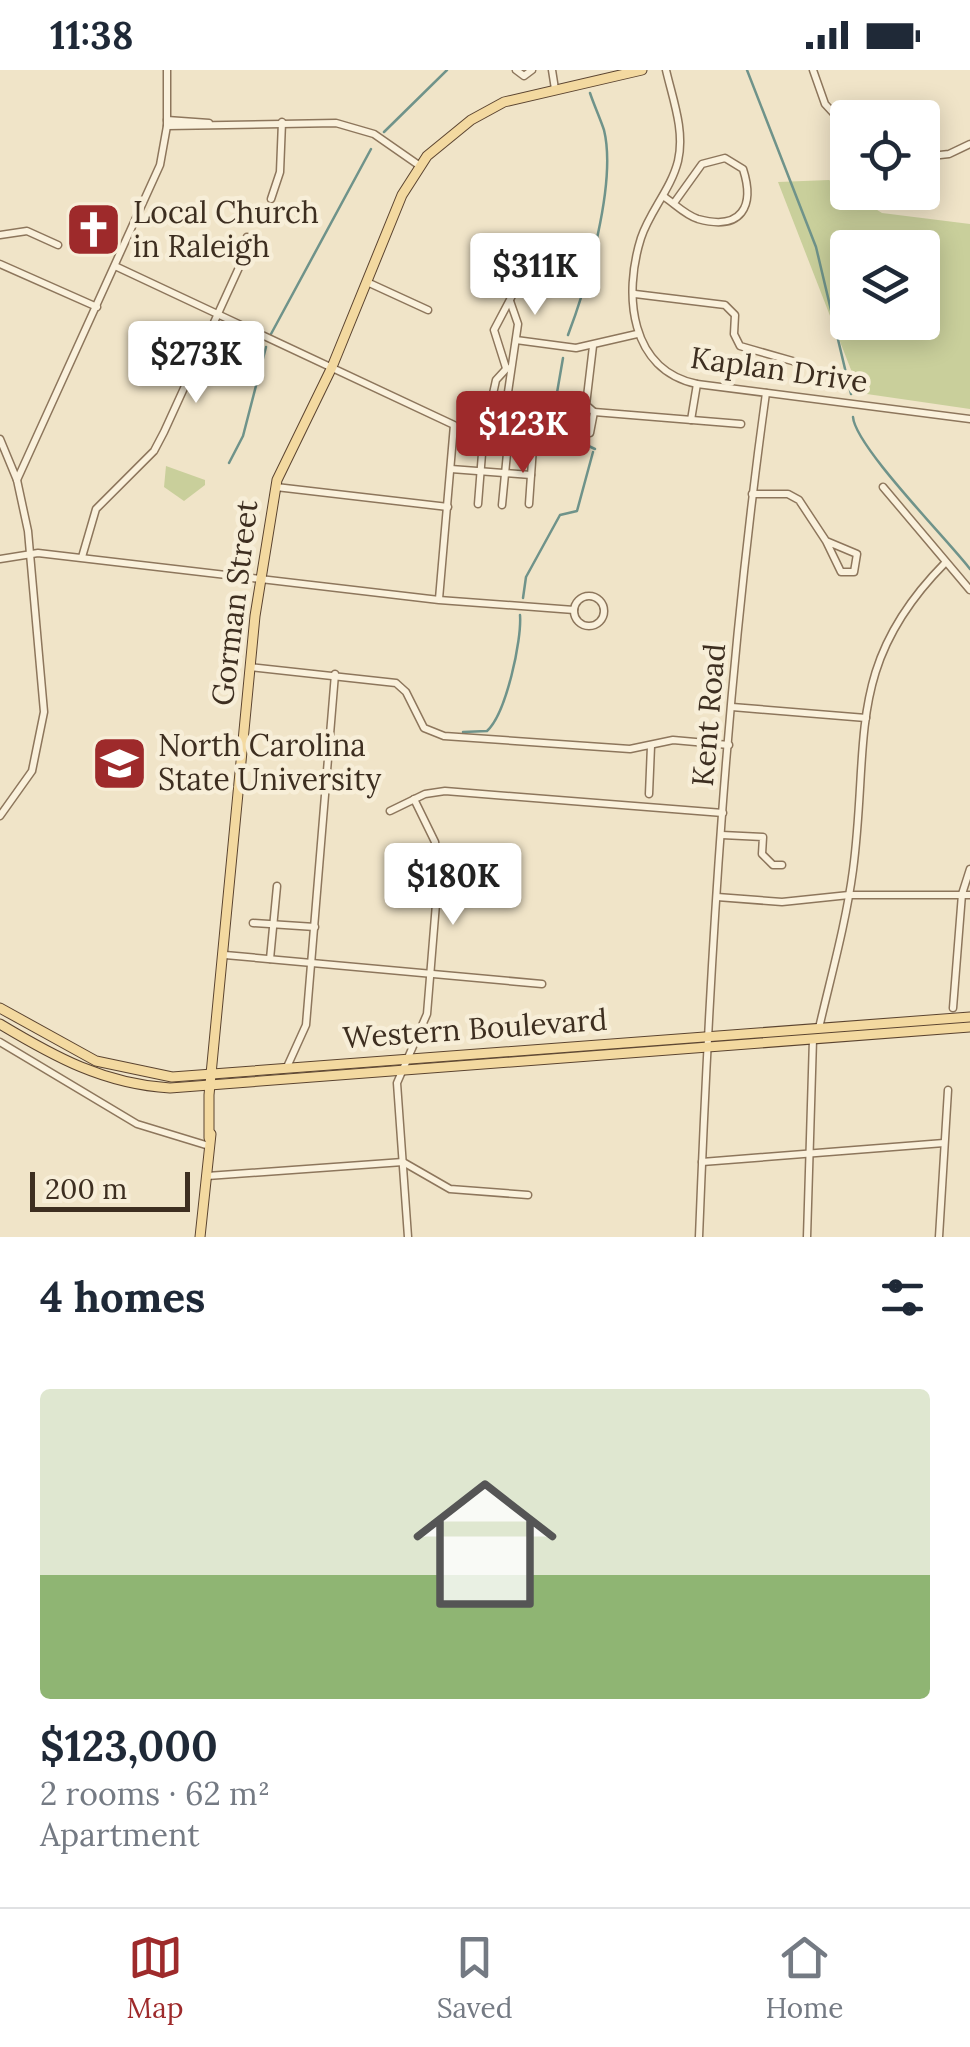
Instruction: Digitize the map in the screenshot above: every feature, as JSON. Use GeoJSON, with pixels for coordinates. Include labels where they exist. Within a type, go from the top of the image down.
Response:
{"type":"FeatureCollection","features":[{"type":"Feature","properties":{"kind":"main road","name":"Gorman Street"},"geometry":{"type":"LineString","coordinates":[[200,1237],[250,667],[275,487],[332,367],[402,194],[420,166],[448,137],[482,113],[518,97],[642,70]]}},
{"type":"Feature","properties":{"kind":"main road","name":"Western Boulevard"},"geometry":{"type":"LineString","coordinates":[[0,1008],[66,1048],[115,1067],[163,1076],[408,1058],[813,1039],[970,1027]]}},
{"type":"Feature","properties":{"kind":"main road","name":"Western Boulevard"},"geometry":{"type":"LineString","coordinates":[[0,1024],[96,1075],[144,1086],[212,1086],[402,1072],[819,1028],[970,1017]]}},
{"type":"Feature","properties":{"kind":"street"},"geometry":{"type":"LineString","coordinates":[[16,480],[156,175],[167,123],[167,70]]}},
{"type":"Feature","properties":{"kind":"street"},"geometry":{"type":"LineString","coordinates":[[516,70],[524,76],[532,70]]}},
{"type":"Feature","properties":{"kind":"street"},"geometry":{"type":"LineString","coordinates":[[552,70],[555,88]]}},
{"type":"Feature","properties":{"kind":"street"},"geometry":{"type":"LineString","coordinates":[[516,340],[593,346],[637,334],[635,294],[640,240],[675,172],[681,140],[666,70]]}},
{"type":"Feature","properties":{"kind":"street"},"geometry":{"type":"LineString","coordinates":[[813,70],[830,109]]}},
{"type":"Feature","properties":{"kind":"street"},"geometry":{"type":"LineString","coordinates":[[167,123],[282,122],[356,128],[379,137],[420,166]]}},
{"type":"Feature","properties":{"kind":"street"},"geometry":{"type":"LineString","coordinates":[[270,198],[280,172],[282,122]]}},
{"type":"Feature","properties":{"kind":"street"},"geometry":{"type":"LineString","coordinates":[[940,155],[970,145]]}},
{"type":"Feature","properties":{"kind":"street"},"geometry":{"type":"LineString","coordinates":[[663,196],[697,219],[720,220],[740,214],[750,200],[743,169],[725,158],[702,164],[674,202]]}},
{"type":"Feature","properties":{"kind":"street"},"geometry":{"type":"LineString","coordinates":[[0,235],[28,232],[58,245]]}},
{"type":"Feature","properties":{"kind":"street"},"geometry":{"type":"LineString","coordinates":[[82,558],[92,516],[154,451],[247,250],[247,238]]}},
{"type":"Feature","properties":{"kind":"street"},"geometry":{"type":"LineString","coordinates":[[510,367],[494,330],[534,254]]}},
{"type":"Feature","properties":{"kind":"street"},"geometry":{"type":"LineString","coordinates":[[0,264],[97,306]]}},
{"type":"Feature","properties":{"kind":"street"},"geometry":{"type":"LineString","coordinates":[[116,266],[454,425],[439,600]]}},
{"type":"Feature","properties":{"kind":"street"},"geometry":{"type":"LineString","coordinates":[[476,270],[514,286]]}},
{"type":"Feature","properties":{"kind":"street"},"geometry":{"type":"LineString","coordinates":[[367,282],[428,310]]}},
{"type":"Feature","properties":{"kind":"street"},"geometry":{"type":"LineString","coordinates":[[635,294],[725,305],[735,315],[734,334],[740,346],[796,362]]}},
{"type":"Feature","properties":{"kind":"street"},"geometry":{"type":"LineString","coordinates":[[507,400],[518,324],[510,300]]}},
{"type":"Feature","properties":{"kind":"street","name":"Kaplan Drive"},"geometry":{"type":"LineString","coordinates":[[637,334],[661,370],[697,384],[970,418]]}},
{"type":"Feature","properties":{"kind":"street"},"geometry":{"type":"LineString","coordinates":[[593,346],[586,405],[594,412],[741,424]]}},
{"type":"Feature","properties":{"kind":"street"},"geometry":{"type":"LineString","coordinates":[[486,426],[496,380],[510,367]]}},
{"type":"Feature","properties":{"kind":"street"},"geometry":{"type":"LineString","coordinates":[[691,420],[697,384]]}},
{"type":"Feature","properties":{"kind":"street","name":"Kent Road"},"geometry":{"type":"LineString","coordinates":[[699,1237],[706,1042],[729,744],[752,494],[766,393]]}},
{"type":"Feature","properties":{"kind":"street"},"geometry":{"type":"LineString","coordinates":[[492,396],[538,406]]}},
{"type":"Feature","properties":{"kind":"street"},"geometry":{"type":"LineString","coordinates":[[590,433],[594,412]]}},
{"type":"Feature","properties":{"kind":"street"},"geometry":{"type":"LineString","coordinates":[[0,439],[16,480],[31,554],[43,730],[27,781],[0,816]]}},
{"type":"Feature","properties":{"kind":"street"},"geometry":{"type":"LineString","coordinates":[[478,504],[483,441]]}},
{"type":"Feature","properties":{"kind":"street"},"geometry":{"type":"LineString","coordinates":[[502,506],[508,443]]}},
{"type":"Feature","properties":{"kind":"street"},"geometry":{"type":"LineString","coordinates":[[528,504],[533,446]]}},
{"type":"Feature","properties":{"kind":"street"},"geometry":{"type":"LineString","coordinates":[[451,469],[531,476]]}},
{"type":"Feature","properties":{"kind":"street"},"geometry":{"type":"LineString","coordinates":[[275,487],[448,508]]}},
{"type":"Feature","properties":{"kind":"street"},"geometry":{"type":"LineString","coordinates":[[882,487],[970,590]]}},
{"type":"Feature","properties":{"kind":"street"},"geometry":{"type":"LineString","coordinates":[[752,494],[774,492],[799,500],[841,572],[854,572],[856,554],[826,541]]}},
{"type":"Feature","properties":{"kind":"street"},"geometry":{"type":"LineString","coordinates":[[0,559],[31,554],[82,558],[439,600],[574,610]]}},
{"type":"Feature","properties":{"kind":"street"},"geometry":{"type":"LineString","coordinates":[[819,1028],[849,894],[869,684],[885,641],[908,605],[945,563]]}},
{"type":"Feature","properties":{"kind":"street"},"geometry":{"type":"LineString","coordinates":[[589,595],[602,603],[604,614],[598,623],[588,626],[576,620],[574,610],[578,600],[589,595]]}},
{"type":"Feature","properties":{"kind":"street"},"geometry":{"type":"LineString","coordinates":[[250,667],[396,683],[424,728],[444,736],[630,748],[673,740],[729,744]]}},
{"type":"Feature","properties":{"kind":"street"},"geometry":{"type":"LineString","coordinates":[[286,1068],[306,1025],[335,674]]}},
{"type":"Feature","properties":{"kind":"street"},"geometry":{"type":"LineString","coordinates":[[732,707],[866,718]]}},
{"type":"Feature","properties":{"kind":"street"},"geometry":{"type":"LineString","coordinates":[[648,794],[651,746]]}},
{"type":"Feature","properties":{"kind":"street"},"geometry":{"type":"LineString","coordinates":[[390,811],[445,790],[724,813]]}},
{"type":"Feature","properties":{"kind":"street"},"geometry":{"type":"LineString","coordinates":[[408,1237],[397,1085],[427,1014],[438,854],[414,799]]}},
{"type":"Feature","properties":{"kind":"street"},"geometry":{"type":"LineString","coordinates":[[722,835],[762,837],[762,854],[773,865],[782,866]]}},
{"type":"Feature","properties":{"kind":"street"},"geometry":{"type":"LineString","coordinates":[[953,1008],[970,869]]}},
{"type":"Feature","properties":{"kind":"street"},"geometry":{"type":"LineString","coordinates":[[270,959],[277,886]]}},
{"type":"Feature","properties":{"kind":"street"},"geometry":{"type":"LineString","coordinates":[[717,897],[782,902],[849,894],[966,894]]}},
{"type":"Feature","properties":{"kind":"street"},"geometry":{"type":"LineString","coordinates":[[253,923],[315,927]]}},
{"type":"Feature","properties":{"kind":"street"},"geometry":{"type":"LineString","coordinates":[[225,955],[542,984]]}},
{"type":"Feature","properties":{"kind":"street"},"geometry":{"type":"LineString","coordinates":[[806,1237],[813,1039]]}},
{"type":"Feature","properties":{"kind":"street"},"geometry":{"type":"LineString","coordinates":[[0,1042],[136,1124],[209,1142]]}},
{"type":"Feature","properties":{"kind":"street"},"geometry":{"type":"LineString","coordinates":[[939,1237],[948,1090]]}},
{"type":"Feature","properties":{"kind":"street"},"geometry":{"type":"LineString","coordinates":[[702,1162],[944,1143]]}},
{"type":"Feature","properties":{"kind":"street"},"geometry":{"type":"LineString","coordinates":[[206,1176],[403,1162],[450,1190],[528,1195]]}},
{"type":"Feature","properties":{"kind":"green space"},"geometry":{"type":"Polygon","coordinates":[[[829,180],[830,210],[877,210],[970,224],[970,409],[860,393],[839,340],[940,340],[940,230],[830,230],[830,316],[778,182],[829,180]]]}},
{"type":"Feature","properties":{"kind":"green space"},"geometry":{"type":"Polygon","coordinates":[[[166,466],[205,480],[205,485],[184,501],[164,487],[166,466]]]}},
{"type":"Feature","properties":{"kind":"waterway"},"geometry":{"type":"LineString","coordinates":[[384,132],[447,70]]}},
{"type":"Feature","properties":{"kind":"waterway"},"geometry":{"type":"LineString","coordinates":[[747,70],[816,247],[851,394]]}},
{"type":"Feature","properties":{"kind":"waterway"},"geometry":{"type":"LineString","coordinates":[[568,335],[591,262],[607,177],[604,130],[590,93]]}},
{"type":"Feature","properties":{"kind":"waterway"},"geometry":{"type":"LineString","coordinates":[[271,334],[371,149]]}},
{"type":"Feature","properties":{"kind":"waterway"},"geometry":{"type":"LineString","coordinates":[[229,463],[243,436],[266,347]]}},
{"type":"Feature","properties":{"kind":"waterway"},"geometry":{"type":"LineString","coordinates":[[563,358],[554,410],[561,433],[595,449]]}},
{"type":"Feature","properties":{"kind":"waterway"},"geometry":{"type":"LineString","coordinates":[[853,417],[885,470],[970,569]]}},
{"type":"Feature","properties":{"kind":"waterway"},"geometry":{"type":"LineString","coordinates":[[523,598],[526,577],[560,515],[577,511],[593,452]]}},
{"type":"Feature","properties":{"kind":"waterway"},"geometry":{"type":"LineString","coordinates":[[463,732],[487,731],[494,722],[515,658],[520,615]]}},
{"type":"Feature","properties":{"kind":"place","name":"Local Church in Raleigh"},"geometry":{"type":"Point","coordinates":[94,230]}},
{"type":"Feature","properties":{"kind":"place","name":"North Carolina State University"},"geometry":{"type":"Point","coordinates":[119,763]}}]}
